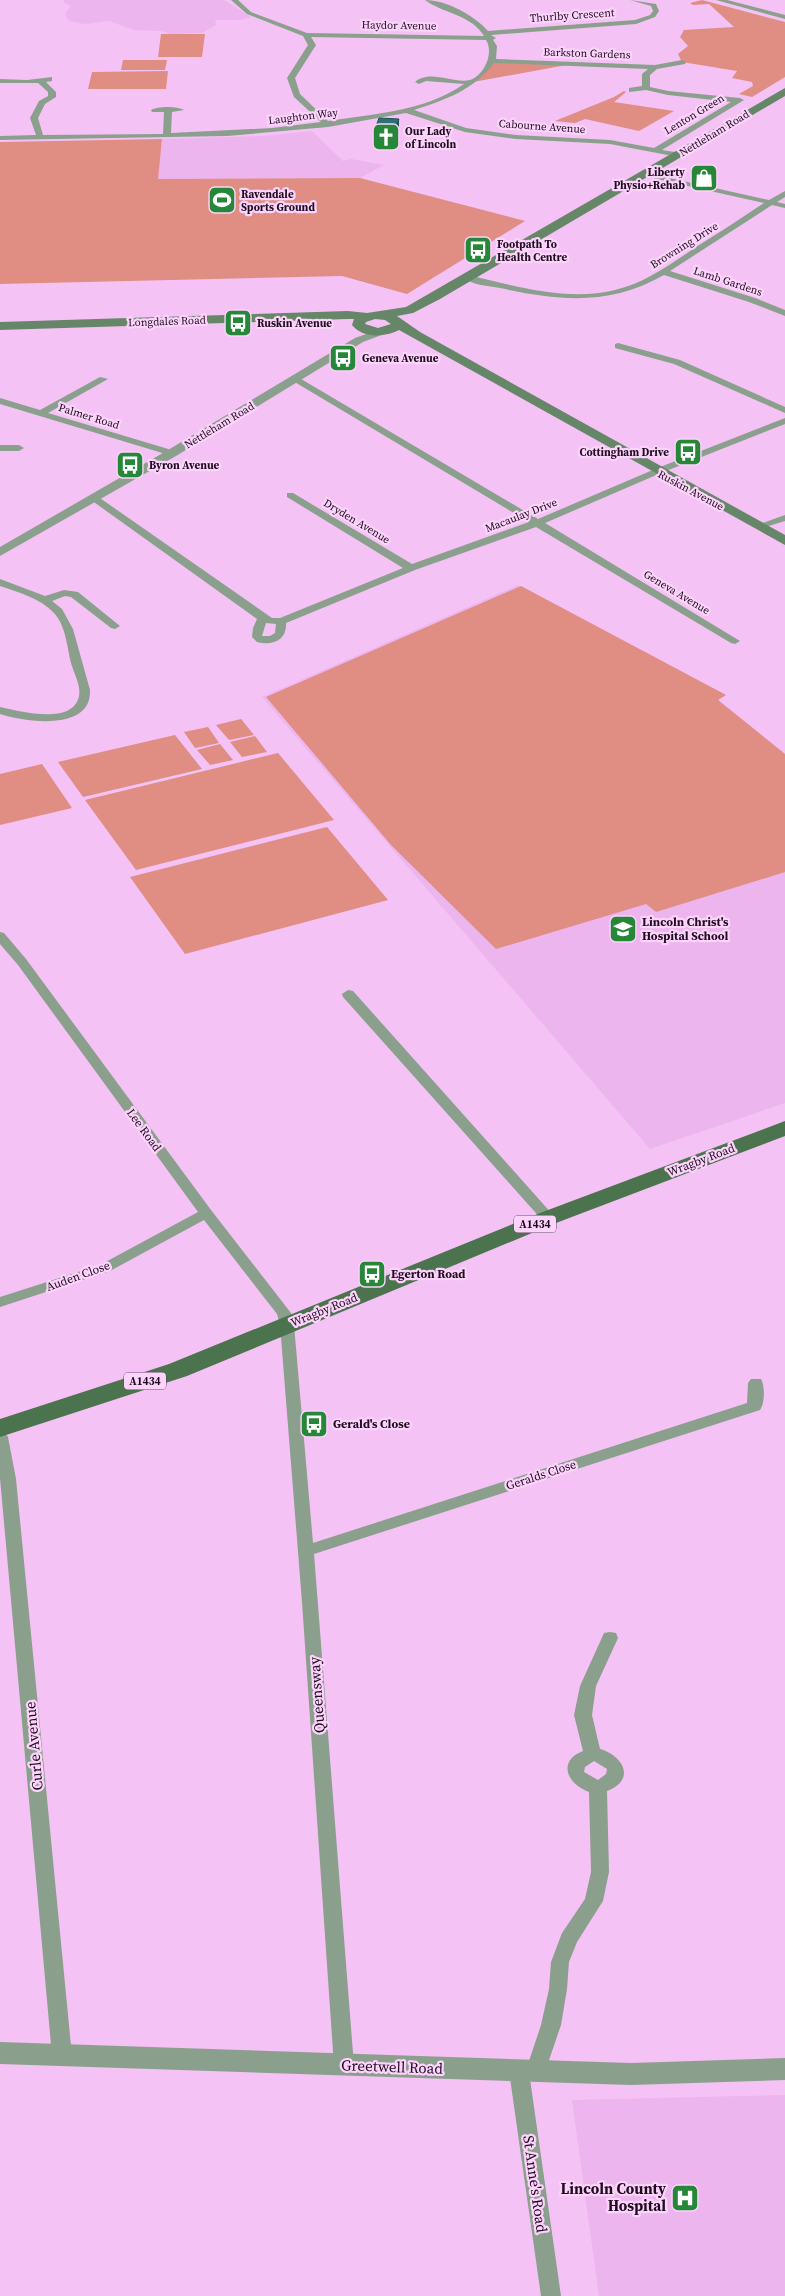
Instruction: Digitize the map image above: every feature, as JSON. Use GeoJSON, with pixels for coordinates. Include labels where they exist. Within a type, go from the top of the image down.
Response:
{"type":"FeatureCollection","features":[{"type":"Feature","properties":{"kind":"main road","name":"Nettleham Road"},"geometry":{"type":"LineString","coordinates":[[365,325],[409,310],[468,278],[785,91]]}},
{"type":"Feature","properties":{"kind":"main road","name":"Nettleham Road"},"geometry":{"type":"LineString","coordinates":[[384,331],[393,329],[409,314],[409,310]]}},
{"type":"Feature","properties":{"kind":"main road","name":"Longdales Road"},"geometry":{"type":"LineString","coordinates":[[0,326],[334,317],[365,325]]}},
{"type":"Feature","properties":{"kind":"main road","name":"Ruskin Avenue"},"geometry":{"type":"LineString","coordinates":[[414,335],[370,331],[365,325],[391,317],[414,335],[785,541]]}},
{"type":"Feature","properties":{"kind":"main road","name":"Wragby Road"},"geometry":{"type":"LineString","coordinates":[[0,1428],[178,1370],[548,1218],[785,1128]]}},
{"type":"Feature","properties":{"kind":"street"},"geometry":{"type":"LineString","coordinates":[[234,0],[250,13],[306,35],[312,45],[291,78],[297,95],[328,125]]}},
{"type":"Feature","properties":{"kind":"street"},"geometry":{"type":"LineString","coordinates":[[428,0],[473,19],[490,35],[495,49],[493,61]]}},
{"type":"Feature","properties":{"kind":"street","name":"Thurlby Crescent"},"geometry":{"type":"LineString","coordinates":[[490,35],[636,22],[652,16],[656,11],[654,5],[633,0]]}},
{"type":"Feature","properties":{"kind":"street"},"geometry":{"type":"LineString","coordinates":[[719,0],[785,17]]}},
{"type":"Feature","properties":{"kind":"street","name":"Haydor Avenue"},"geometry":{"type":"LineString","coordinates":[[306,35],[490,35]]}},
{"type":"Feature","properties":{"kind":"street","name":"Laughton Way"},"geometry":{"type":"LineString","coordinates":[[0,138],[252,133],[328,125],[406,110],[442,98],[473,82],[485,72],[493,61]]}},
{"type":"Feature","properties":{"kind":"street","name":"Barkston Gardens"},"geometry":{"type":"LineString","coordinates":[[493,61],[655,67],[682,62]]}},
{"type":"Feature","properties":{"kind":"street"},"geometry":{"type":"LineString","coordinates":[[646,88],[646,74],[655,67]]}},
{"type":"Feature","properties":{"kind":"street"},"geometry":{"type":"LineString","coordinates":[[0,81],[52,79]]}},
{"type":"Feature","properties":{"kind":"street"},"geometry":{"type":"LineString","coordinates":[[422,79],[473,82]]}},
{"type":"Feature","properties":{"kind":"street"},"geometry":{"type":"LineString","coordinates":[[40,137],[34,118],[42,103],[52,97],[50,88],[42,80]]}},
{"type":"Feature","properties":{"kind":"street"},"geometry":{"type":"LineString","coordinates":[[632,90],[646,88],[668,93],[737,102]]}},
{"type":"Feature","properties":{"kind":"street","name":"Lenton Green"},"geometry":{"type":"LineString","coordinates":[[656,150],[745,97]]}},
{"type":"Feature","properties":{"kind":"street"},"geometry":{"type":"LineString","coordinates":[[155,110],[180,110]]}},
{"type":"Feature","properties":{"kind":"street"},"geometry":{"type":"LineString","coordinates":[[167,136],[168,110]]}},
{"type":"Feature","properties":{"kind":"street","name":"Cabourne Avenue"},"geometry":{"type":"LineString","coordinates":[[406,110],[465,130],[516,137],[610,142],[678,155]]}},
{"type":"Feature","properties":{"kind":"street"},"geometry":{"type":"LineString","coordinates":[[646,174],[785,206]]}},
{"type":"Feature","properties":{"kind":"street","name":"Browning Drive"},"geometry":{"type":"LineString","coordinates":[[468,278],[529,292],[581,296],[628,289],[663,272],[785,194]]}},
{"type":"Feature","properties":{"kind":"street","name":"Lamb Gardens"},"geometry":{"type":"LineString","coordinates":[[663,272],[752,300],[785,313]]}},
{"type":"Feature","properties":{"kind":"street","name":"Nettleham Road"},"geometry":{"type":"LineString","coordinates":[[2,549],[172,453],[296,379],[365,325]]}},
{"type":"Feature","properties":{"kind":"street"},"geometry":{"type":"LineString","coordinates":[[618,346],[676,362],[785,410]]}},
{"type":"Feature","properties":{"kind":"street"},"geometry":{"type":"LineString","coordinates":[[41,413],[103,379]]}},
{"type":"Feature","properties":{"kind":"street","name":"Geneva Avenue"},"geometry":{"type":"LineString","coordinates":[[296,379],[735,641]]}},
{"type":"Feature","properties":{"kind":"street","name":"Palmer Road"},"geometry":{"type":"LineString","coordinates":[[0,401],[172,453]]}},
{"type":"Feature","properties":{"kind":"street","name":"Macaulay Drive"},"geometry":{"type":"LineString","coordinates":[[281,621],[411,568],[538,523],[785,421]]}},
{"type":"Feature","properties":{"kind":"street"},"geometry":{"type":"LineString","coordinates":[[0,448],[19,448]]}},
{"type":"Feature","properties":{"kind":"street","name":"Dryden Avenue"},"geometry":{"type":"LineString","coordinates":[[290,494],[411,568]]}},
{"type":"Feature","properties":{"kind":"street"},"geometry":{"type":"LineString","coordinates":[[94,498],[263,618],[271,621],[281,621],[282,629],[280,636],[275,640],[261,640],[257,637],[258,628],[263,618]]}},
{"type":"Feature","properties":{"kind":"street"},"geometry":{"type":"LineString","coordinates":[[759,526],[785,518]]}},
{"type":"Feature","properties":{"kind":"street"},"geometry":{"type":"LineString","coordinates":[[0,582],[44,600],[59,612],[70,632],[85,693],[84,700],[68,714],[34,719],[16,717],[0,710]]}},
{"type":"Feature","properties":{"kind":"street"},"geometry":{"type":"LineString","coordinates":[[44,600],[64,593],[74,594],[115,626]]}},
{"type":"Feature","properties":{"kind":"street","name":"Lee Road"},"geometry":{"type":"LineString","coordinates":[[0,936],[22,962],[206,1213],[284,1313],[287,1325]]}},
{"type":"Feature","properties":{"kind":"street"},"geometry":{"type":"LineString","coordinates":[[348,994],[548,1218]]}},
{"type":"Feature","properties":{"kind":"street","name":"Auden Close"},"geometry":{"type":"LineString","coordinates":[[0,1302],[105,1268],[206,1213]]}},
{"type":"Feature","properties":{"kind":"street","name":"Queensway"},"geometry":{"type":"LineString","coordinates":[[287,1325],[306,1551],[344,2066]]}},
{"type":"Feature","properties":{"kind":"street","name":"Geralds Close"},"geometry":{"type":"LineString","coordinates":[[306,1551],[755,1406],[756,1383]]}},
{"type":"Feature","properties":{"kind":"street","name":"Curle Avenue"},"geometry":{"type":"LineString","coordinates":[[0,1437],[8,1479],[62,2056]]}},
{"type":"Feature","properties":{"kind":"street"},"geometry":{"type":"LineString","coordinates":[[593,1754],[583,1715],[588,1686],[610,1638]]}},
{"type":"Feature","properties":{"kind":"street"},"geometry":{"type":"LineString","coordinates":[[593,1754],[604,1756],[612,1762],[616,1770],[614,1778],[608,1784],[598,1787],[587,1785],[579,1779],[575,1771],[577,1763],[584,1757],[593,1754]]}},
{"type":"Feature","properties":{"kind":"street"},"geometry":{"type":"LineString","coordinates":[[527,2072],[551,2025],[558,1989],[560,1962],[569,1939],[594,1901],[600,1872],[598,1787]]}},
{"type":"Feature","properties":{"kind":"street","name":"Greetwell Road"},"geometry":{"type":"LineString","coordinates":[[0,2053],[527,2072],[631,2074],[785,2069]]}},
{"type":"Feature","properties":{"kind":"street","name":"St Anne's Road"},"geometry":{"type":"LineString","coordinates":[[527,2072],[551,2296]]}},
{"type":"Feature","properties":{"kind":"shaded area"},"geometry":{"type":"Polygon","coordinates":[[[64,0],[224,0],[251,17],[241,20],[215,20],[216,25],[202,33],[171,34],[161,31],[134,30],[109,21],[85,24],[69,21],[65,14],[71,6],[64,2],[64,0]]]}},
{"type":"Feature","properties":{"kind":"shaded area"},"geometry":{"type":"Polygon","coordinates":[[[702,0],[785,22],[785,77],[752,97],[739,94],[753,86],[752,82],[732,78],[737,71],[682,62],[678,54],[688,46],[680,37],[684,30],[734,27],[709,4],[693,5],[690,3],[702,0]]]}},
{"type":"Feature","properties":{"kind":"shaded area"},"geometry":{"type":"Polygon","coordinates":[[[161,34],[205,34],[202,57],[158,57],[161,34]]]}},
{"type":"Feature","properties":{"kind":"shaded area"},"geometry":{"type":"Polygon","coordinates":[[[123,60],[167,60],[165,70],[121,70],[123,60]]]}},
{"type":"Feature","properties":{"kind":"shaded area"},"geometry":{"type":"Polygon","coordinates":[[[493,61],[572,64],[473,82],[493,61]]]}},
{"type":"Feature","properties":{"kind":"shaded area"},"geometry":{"type":"Polygon","coordinates":[[[168,71],[166,89],[88,89],[92,72],[168,71]]]}},
{"type":"Feature","properties":{"kind":"shaded area"},"geometry":{"type":"Polygon","coordinates":[[[624,91],[626,92],[614,102],[674,111],[639,131],[585,119],[575,123],[555,121],[614,97],[624,91]]]}},
{"type":"Feature","properties":{"kind":"shaded area"},"geometry":{"type":"Polygon","coordinates":[[[312,131],[343,161],[351,159],[384,165],[360,178],[157,179],[162,139],[263,136],[312,131]]]}},
{"type":"Feature","properties":{"kind":"shaded area","name":"Ravendale Sports Ground"},"geometry":{"type":"Polygon","coordinates":[[[162,139],[158,179],[360,178],[525,221],[407,294],[342,276],[0,284],[0,142],[162,139]]]}},
{"type":"Feature","properties":{"kind":"shaded area","name":"Lincoln Christ's Hospital School"},"geometry":{"type":"Polygon","coordinates":[[[518,585],[726,695],[718,700],[785,754],[785,1103],[650,1149],[262,697],[518,585]]]}},
{"type":"Feature","properties":{"kind":"shaded area","name":"Lincoln Christ's Hospital School"},"geometry":{"type":"Polygon","coordinates":[[[521,586],[726,695],[718,700],[785,754],[785,872],[656,912],[646,904],[496,949],[391,845],[266,697],[521,586]]]}},
{"type":"Feature","properties":{"kind":"shaded area"},"geometry":{"type":"Polygon","coordinates":[[[241,719],[254,735],[229,740],[216,725],[241,719]]]}},
{"type":"Feature","properties":{"kind":"shaded area"},"geometry":{"type":"Polygon","coordinates":[[[208,727],[219,743],[195,748],[184,732],[208,727]]]}},
{"type":"Feature","properties":{"kind":"shaded area"},"geometry":{"type":"Polygon","coordinates":[[[175,735],[202,769],[83,797],[58,762],[175,735]]]}},
{"type":"Feature","properties":{"kind":"shaded area"},"geometry":{"type":"Polygon","coordinates":[[[255,736],[267,752],[242,757],[230,742],[255,736]]]}},
{"type":"Feature","properties":{"kind":"shaded area"},"geometry":{"type":"Polygon","coordinates":[[[220,744],[233,760],[210,765],[197,750],[220,744]]]}},
{"type":"Feature","properties":{"kind":"shaded area"},"geometry":{"type":"Polygon","coordinates":[[[278,753],[334,820],[136,870],[85,800],[278,753]]]}},
{"type":"Feature","properties":{"kind":"shaded area"},"geometry":{"type":"Polygon","coordinates":[[[42,764],[72,808],[0,825],[0,774],[42,764]]]}},
{"type":"Feature","properties":{"kind":"shaded area"},"geometry":{"type":"Polygon","coordinates":[[[327,827],[388,900],[185,954],[130,877],[327,827]]]}},
{"type":"Feature","properties":{"kind":"shaded area","name":"Lincoln County Hospital"},"geometry":{"type":"Polygon","coordinates":[[[785,2095],[785,2296],[599,2296],[572,2100],[785,2095]]]}},
{"type":"Feature","properties":{"kind":"building"},"geometry":{"type":"Polygon","coordinates":[[[379,118],[399,119],[394,133],[374,132],[379,118]]]}},
{"type":"Feature","properties":{"kind":"place","name":"Our Lady of Lincoln"},"geometry":{"type":"Point","coordinates":[386,137]}},
{"type":"Feature","properties":{"kind":"place","name":"Liberty Physio+Rehab"},"geometry":{"type":"Point","coordinates":[704,178]}},
{"type":"Feature","properties":{"kind":"place","name":"Ravendale Sports Ground"},"geometry":{"type":"Point","coordinates":[222,200]}},
{"type":"Feature","properties":{"kind":"place","name":"Footpath To Health Centre"},"geometry":{"type":"Point","coordinates":[478,250]}},
{"type":"Feature","properties":{"kind":"place","name":"Ruskin Avenue"},"geometry":{"type":"Point","coordinates":[238,323]}},
{"type":"Feature","properties":{"kind":"place","name":"Geneva Avenue"},"geometry":{"type":"Point","coordinates":[343,358]}},
{"type":"Feature","properties":{"kind":"place","name":"Cottingham Drive"},"geometry":{"type":"Point","coordinates":[688,452]}},
{"type":"Feature","properties":{"kind":"place","name":"Byron Avenue"},"geometry":{"type":"Point","coordinates":[130,465]}},
{"type":"Feature","properties":{"kind":"place","name":"Lincoln Christ's Hospital School"},"geometry":{"type":"Point","coordinates":[623,929]}},
{"type":"Feature","properties":{"kind":"place","name":"Egerton Road"},"geometry":{"type":"Point","coordinates":[372,1274]}},
{"type":"Feature","properties":{"kind":"place","name":"Gerald's Close"},"geometry":{"type":"Point","coordinates":[314,1424]}},
{"type":"Feature","properties":{"kind":"place","name":"Lincoln County Hospital"},"geometry":{"type":"Point","coordinates":[685,2198]}}]}
